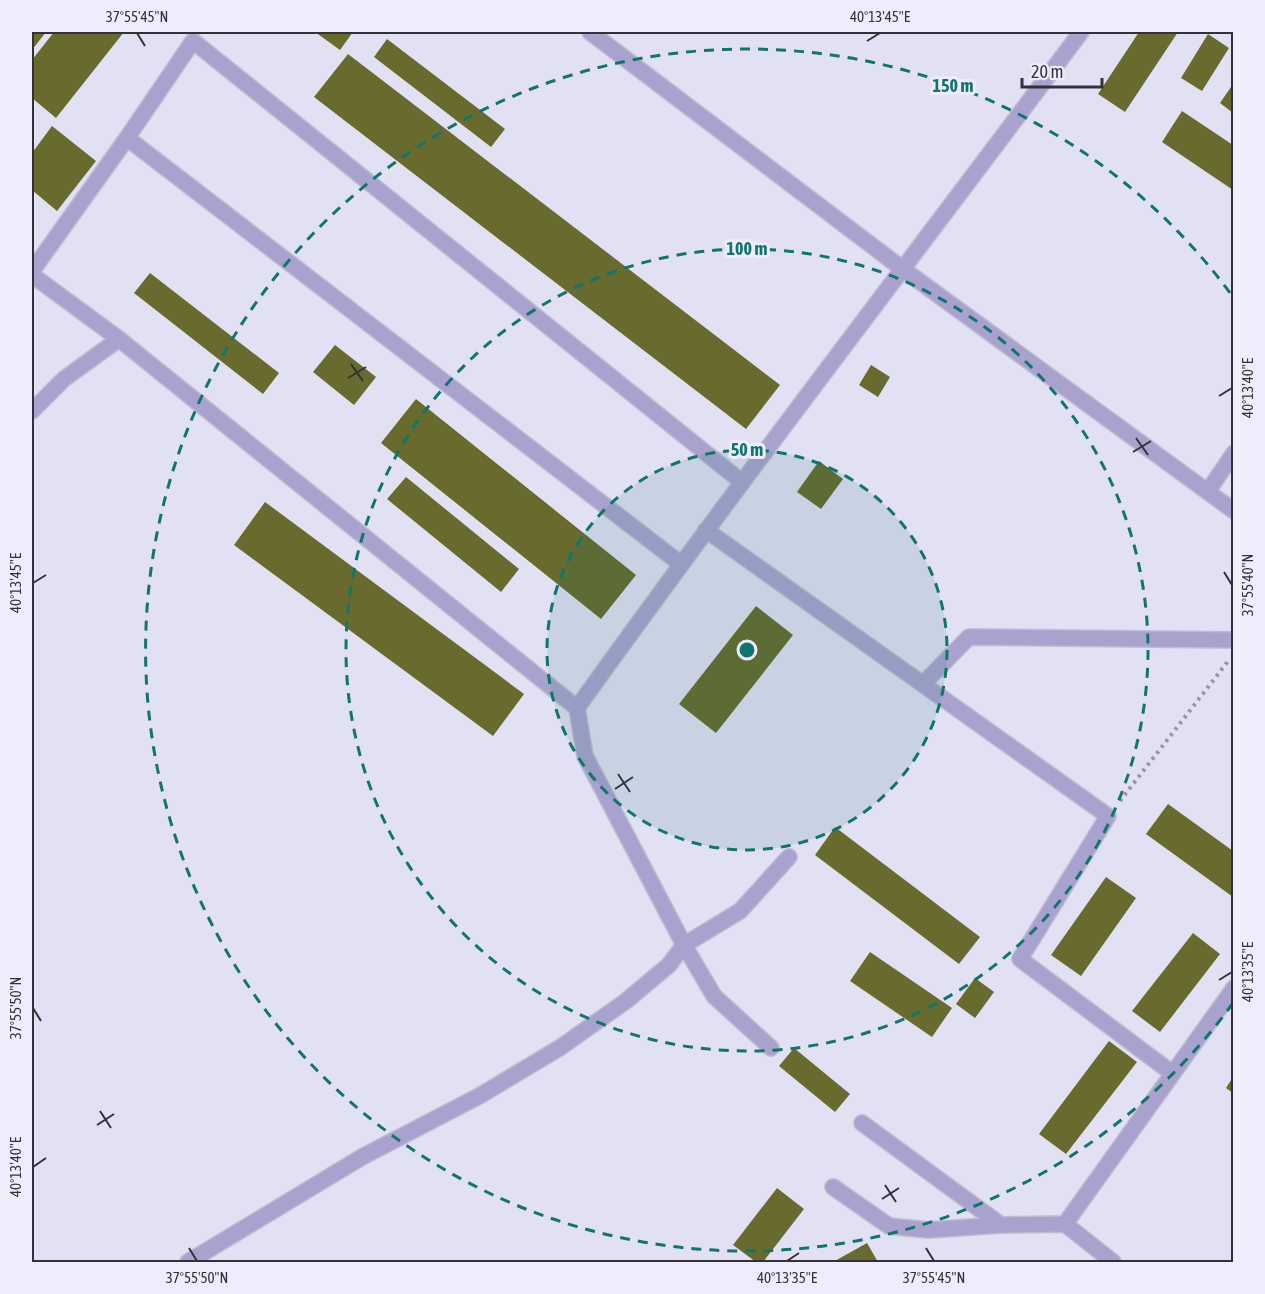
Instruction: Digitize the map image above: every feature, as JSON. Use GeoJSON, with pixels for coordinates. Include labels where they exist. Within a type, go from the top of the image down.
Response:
{"type":"FeatureCollection","features":[{"type":"Feature","properties":{"kind":"lane"},"geometry":{"type":"LineString","coordinates":[[590,32],[904,270],[1233,511]]}},
{"type":"Feature","properties":{"kind":"lane"},"geometry":{"type":"LineString","coordinates":[[577,708],[706,530],[1081,32]]}},
{"type":"Feature","properties":{"kind":"lane"},"geometry":{"type":"LineString","coordinates":[[742,482],[193,41],[32,273],[118,339],[577,708],[585,756],[684,945],[714,996],[771,1048]]}},
{"type":"Feature","properties":{"kind":"lane"},"geometry":{"type":"LineString","coordinates":[[127,138],[681,564]]}},
{"type":"Feature","properties":{"kind":"lane"},"geometry":{"type":"LineString","coordinates":[[32,411],[64,379],[118,339]]}},
{"type":"Feature","properties":{"kind":"lane"},"geometry":{"type":"LineString","coordinates":[[1208,491],[1233,453]]}},
{"type":"Feature","properties":{"kind":"lane"},"geometry":{"type":"LineString","coordinates":[[706,530],[1108,816],[1020,959],[1172,1073]]}},
{"type":"Feature","properties":{"kind":"lane"},"geometry":{"type":"LineString","coordinates":[[923,684],[969,637],[1233,640]]}},
{"type":"Feature","properties":{"kind":"lane"},"geometry":{"type":"LineString","coordinates":[[188,1263],[362,1156],[481,1095],[561,1047],[634,994],[669,965],[684,945],[740,911],[789,857]]}},
{"type":"Feature","properties":{"kind":"lane"},"geometry":{"type":"LineString","coordinates":[[1065,1224],[1233,988]]}},
{"type":"Feature","properties":{"kind":"lane"},"geometry":{"type":"LineString","coordinates":[[862,1124],[1001,1225]]}},
{"type":"Feature","properties":{"kind":"lane"},"geometry":{"type":"LineString","coordinates":[[833,1187],[889,1226],[928,1230],[1001,1225],[1065,1224],[1113,1263]]}},
{"type":"Feature","properties":{"kind":"path"},"geometry":{"type":"LineString","coordinates":[[1108,816],[1233,655]]}},
{"type":"Feature","properties":{"kind":"building"},"geometry":{"type":"Polygon","coordinates":[[[32,32],[46,32],[32,50],[32,32]]]}},
{"type":"Feature","properties":{"kind":"building"},"geometry":{"type":"Polygon","coordinates":[[[54,32],[124,32],[56,118],[32,98],[32,60],[54,32]]]}},
{"type":"Feature","properties":{"kind":"building"},"geometry":{"type":"Polygon","coordinates":[[[315,32],[353,32],[340,50],[315,32]]]}},
{"type":"Feature","properties":{"kind":"building"},"geometry":{"type":"Polygon","coordinates":[[[1139,32],[1178,32],[1125,112],[1098,94],[1139,32]]]}},
{"type":"Feature","properties":{"kind":"building"},"geometry":{"type":"Polygon","coordinates":[[[1208,34],[1229,48],[1202,91],[1181,78],[1208,34]]]}},
{"type":"Feature","properties":{"kind":"building"},"geometry":{"type":"Polygon","coordinates":[[[387,39],[505,129],[491,147],[374,57],[387,39]]]}},
{"type":"Feature","properties":{"kind":"building"},"geometry":{"type":"Polygon","coordinates":[[[348,54],[780,385],[746,429],[314,97],[348,54]]]}},
{"type":"Feature","properties":{"kind":"building"},"geometry":{"type":"Polygon","coordinates":[[[1233,84],[1233,113],[1220,103],[1233,84]]]}},
{"type":"Feature","properties":{"kind":"building"},"geometry":{"type":"Polygon","coordinates":[[[1182,111],[1233,145],[1233,190],[1162,142],[1182,111]]]}},
{"type":"Feature","properties":{"kind":"building"},"geometry":{"type":"Polygon","coordinates":[[[52,126],[96,161],[57,211],[32,190],[32,153],[52,126]]]}},
{"type":"Feature","properties":{"kind":"building"},"geometry":{"type":"Polygon","coordinates":[[[150,273],[279,373],[263,394],[134,293],[150,273]]]}},
{"type":"Feature","properties":{"kind":"building"},"geometry":{"type":"Polygon","coordinates":[[[335,345],[376,377],[354,405],[313,372],[335,345]]]}},
{"type":"Feature","properties":{"kind":"building"},"geometry":{"type":"Polygon","coordinates":[[[871,365],[890,377],[878,397],[859,385],[871,365]]]}},
{"type":"Feature","properties":{"kind":"building"},"geometry":{"type":"Polygon","coordinates":[[[416,399],[636,575],[601,619],[381,443],[416,399]]]}},
{"type":"Feature","properties":{"kind":"building"},"geometry":{"type":"Polygon","coordinates":[[[819,461],[843,479],[821,509],[797,492],[819,461]]]}},
{"type":"Feature","properties":{"kind":"building"},"geometry":{"type":"Polygon","coordinates":[[[406,477],[519,569],[501,592],[387,499],[406,477]]]}},
{"type":"Feature","properties":{"kind":"building"},"geometry":{"type":"Polygon","coordinates":[[[265,502],[524,694],[493,736],[234,545],[265,502]]]}},
{"type":"Feature","properties":{"kind":"building"},"geometry":{"type":"Polygon","coordinates":[[[756,606],[793,635],[716,733],[679,704],[756,606]]]}},
{"type":"Feature","properties":{"kind":"building"},"geometry":{"type":"Polygon","coordinates":[[[1168,804],[1233,851],[1233,897],[1146,834],[1168,804]]]}},
{"type":"Feature","properties":{"kind":"building"},"geometry":{"type":"Polygon","coordinates":[[[835,827],[980,937],[959,964],[815,855],[835,827]]]}},
{"type":"Feature","properties":{"kind":"building"},"geometry":{"type":"Polygon","coordinates":[[[1106,877],[1136,898],[1081,976],[1051,955],[1106,877]]]}},
{"type":"Feature","properties":{"kind":"building"},"geometry":{"type":"Polygon","coordinates":[[[1193,933],[1220,954],[1160,1032],[1132,1011],[1193,933]]]}},
{"type":"Feature","properties":{"kind":"building"},"geometry":{"type":"Polygon","coordinates":[[[870,952],[952,1008],[932,1037],[850,981],[870,952]]]}},
{"type":"Feature","properties":{"kind":"building"},"geometry":{"type":"Polygon","coordinates":[[[975,978],[994,992],[975,1018],[956,1004],[975,978]]]}},
{"type":"Feature","properties":{"kind":"building"},"geometry":{"type":"Polygon","coordinates":[[[1109,1041],[1137,1062],[1066,1154],[1039,1134],[1109,1041]]]}},
{"type":"Feature","properties":{"kind":"building"},"geometry":{"type":"Polygon","coordinates":[[[794,1048],[850,1094],[835,1112],[779,1066],[794,1048]]]}},
{"type":"Feature","properties":{"kind":"building"},"geometry":{"type":"Polygon","coordinates":[[[1233,1077],[1233,1093],[1226,1088],[1233,1077]]]}},
{"type":"Feature","properties":{"kind":"building"},"geometry":{"type":"Polygon","coordinates":[[[777,1188],[804,1209],[763,1262],[756,1262],[733,1245],[777,1188]]]}},
{"type":"Feature","properties":{"kind":"building"},"geometry":{"type":"Polygon","coordinates":[[[867,1243],[878,1262],[833,1262],[867,1243]]]}}]}
